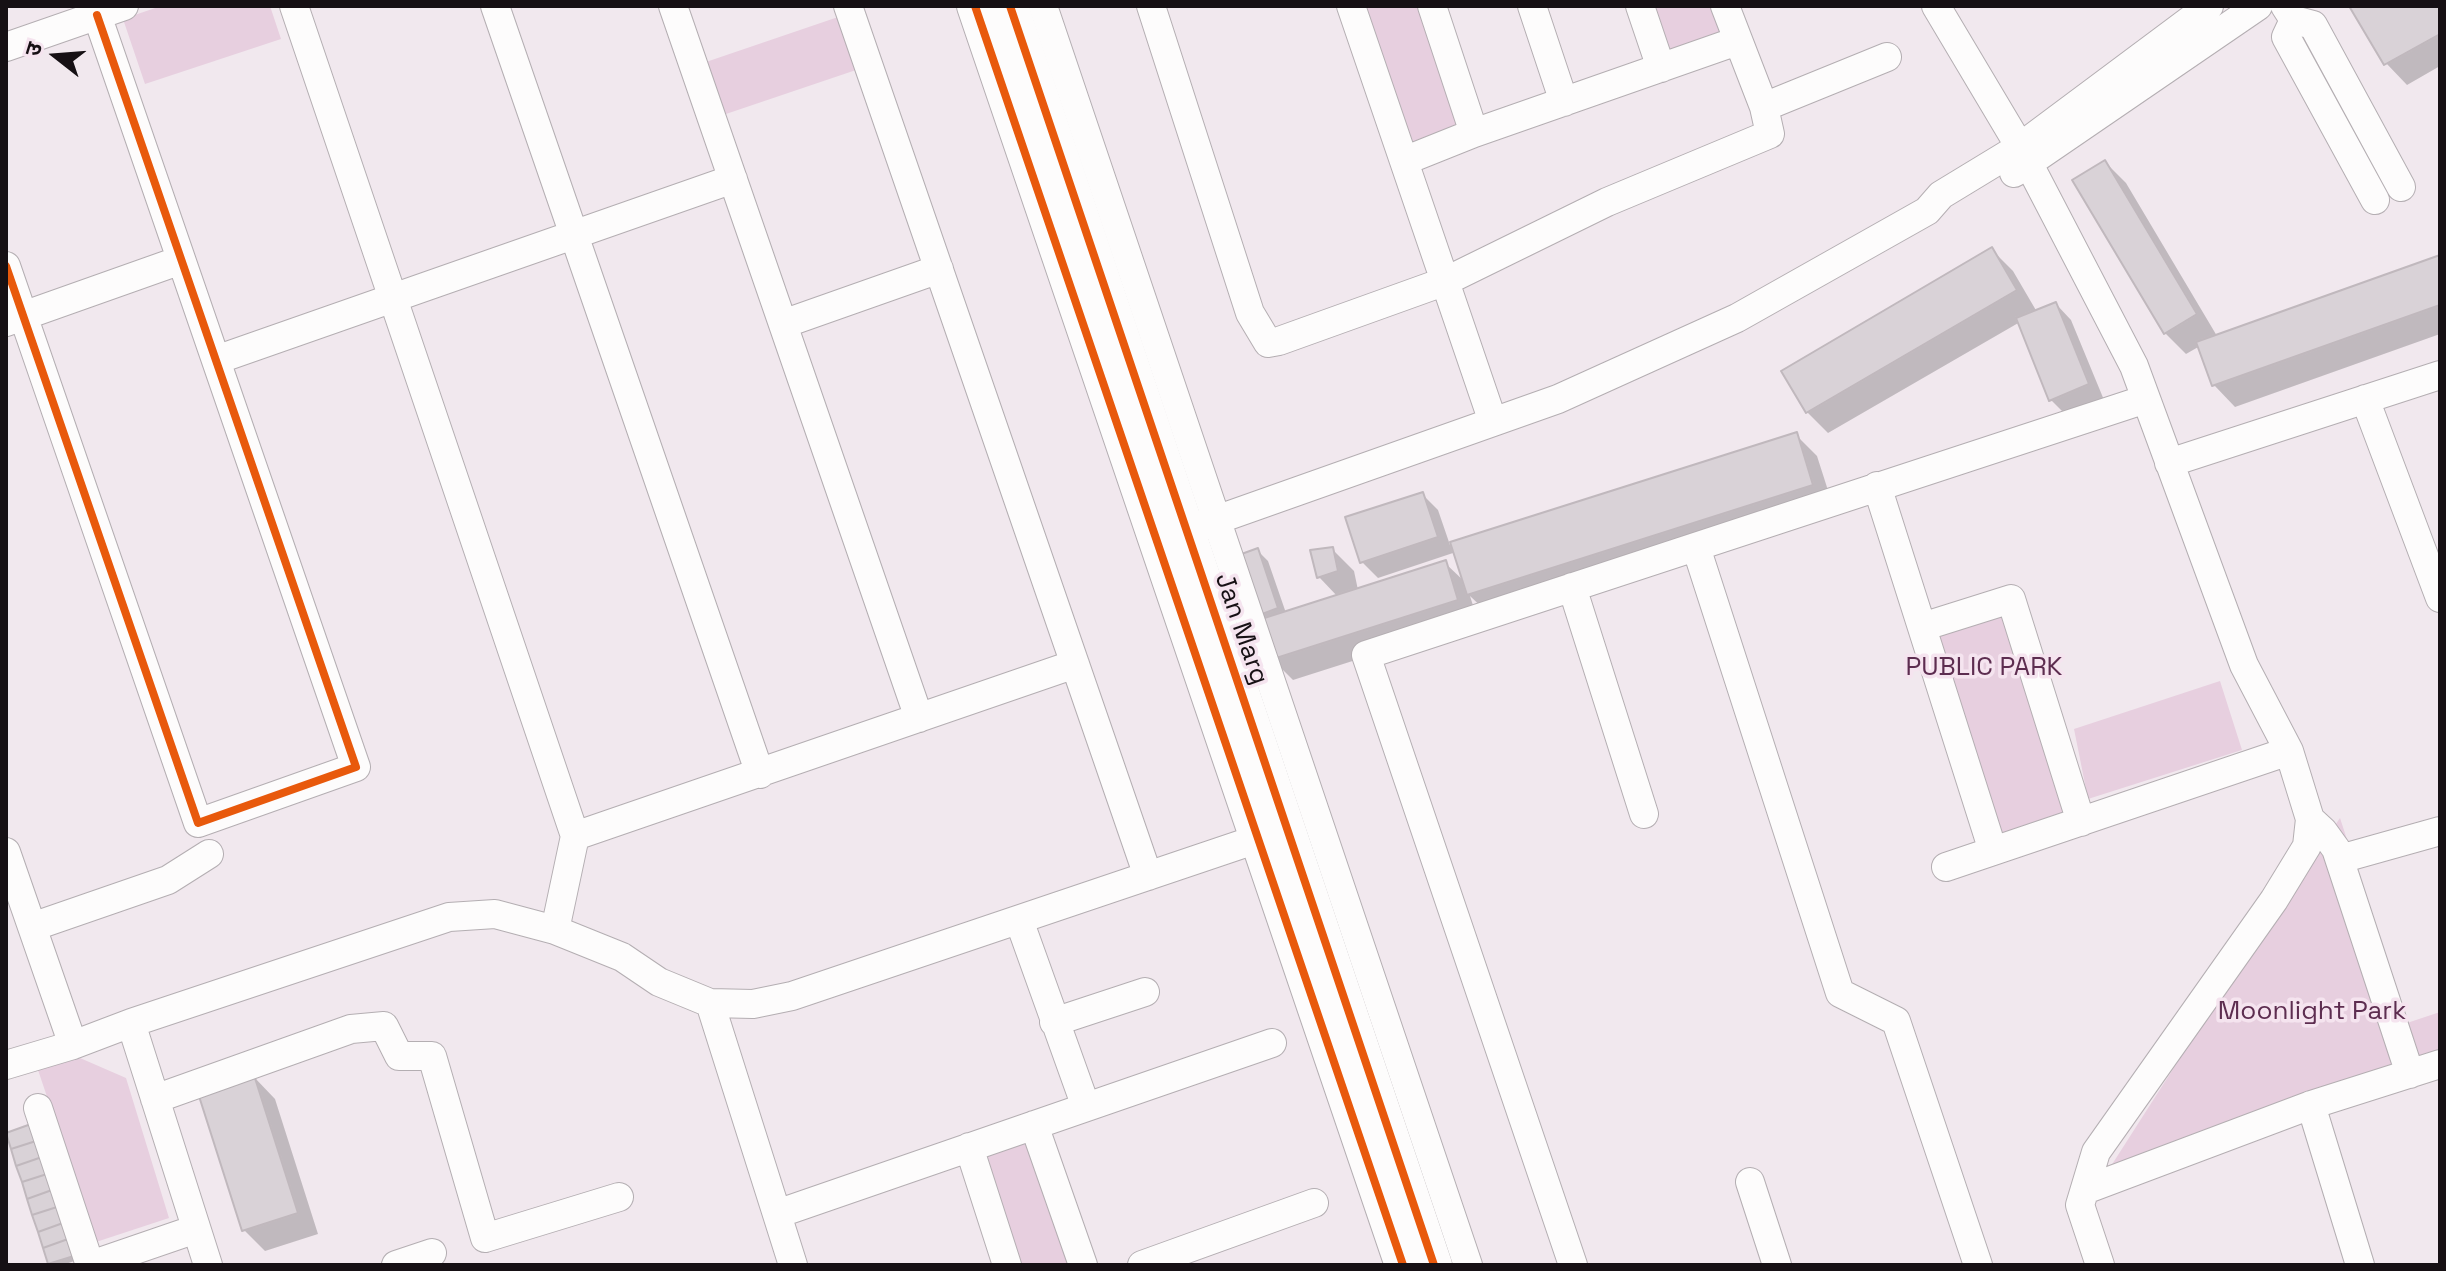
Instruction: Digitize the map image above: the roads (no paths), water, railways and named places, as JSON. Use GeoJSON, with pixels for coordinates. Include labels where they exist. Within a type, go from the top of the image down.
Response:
{"type":"FeatureCollection","features":[{"type":"Feature","properties":{"kind":"main road","name":"Jan Marg"},"geometry":{"type":"LineString","coordinates":[[975,6],[1187,531]]}},
{"type":"Feature","properties":{"kind":"main road","name":"Jan Marg"},"geometry":{"type":"LineString","coordinates":[[1010,6],[1187,531],[1273,834],[1403,1265]]}},
{"type":"Feature","properties":{"kind":"main road","name":"Jan Marg"},"geometry":{"type":"LineString","coordinates":[[1273,834],[1434,1265]]}},
{"type":"Feature","properties":{"kind":"street"},"geometry":{"type":"LineString","coordinates":[[6,47],[124,6]]}},
{"type":"Feature","properties":{"kind":"street"},"geometry":{"type":"LineString","coordinates":[[294,6],[575,836],[555,930]]}},
{"type":"Feature","properties":{"kind":"street"},"geometry":{"type":"LineString","coordinates":[[495,6],[760,774]]}},
{"type":"Feature","properties":{"kind":"street"},"geometry":{"type":"LineString","coordinates":[[673,6],[919,718]]}},
{"type":"Feature","properties":{"kind":"street"},"geometry":{"type":"LineString","coordinates":[[848,6],[1148,876]]}},
{"type":"Feature","properties":{"kind":"street"},"geometry":{"type":"LineString","coordinates":[[1043,6],[1187,531],[1468,1265]]}},
{"type":"Feature","properties":{"kind":"street"},"geometry":{"type":"LineString","coordinates":[[1151,6],[1250,313],[1268,343],[1446,281],[1607,202],[1770,134],[1764,107],[1725,6]]}},
{"type":"Feature","properties":{"kind":"street"},"geometry":{"type":"LineString","coordinates":[[1351,6],[1493,422]]}},
{"type":"Feature","properties":{"kind":"street"},"geometry":{"type":"LineString","coordinates":[[1432,6],[1474,133]]}},
{"type":"Feature","properties":{"kind":"street"},"geometry":{"type":"LineString","coordinates":[[1532,6],[1564,102]]}},
{"type":"Feature","properties":{"kind":"street"},"geometry":{"type":"LineString","coordinates":[[1640,6],[1661,68]]}},
{"type":"Feature","properties":{"kind":"street"},"geometry":{"type":"LineString","coordinates":[[1936,6],[2024,155],[2134,366],[2244,665],[2289,751],[2310,819],[2307,846],[2274,900],[2096,1152],[2080,1205],[2100,1265]]}},
{"type":"Feature","properties":{"kind":"street"},"geometry":{"type":"LineString","coordinates":[[2024,155],[2209,6]]}},
{"type":"Feature","properties":{"kind":"street"},"geometry":{"type":"LineString","coordinates":[[1187,531],[1558,399],[1737,318],[1927,211],[1945,211],[2024,155],[2258,6]]}},
{"type":"Feature","properties":{"kind":"street"},"geometry":{"type":"LineString","coordinates":[[2375,200],[2286,37],[2289,13],[2313,25],[2401,187]]}},
{"type":"Feature","properties":{"kind":"street"},"geometry":{"type":"LineString","coordinates":[[6,266],[14,319],[198,823],[356,767],[97,15]]}},
{"type":"Feature","properties":{"kind":"street"},"geometry":{"type":"LineString","coordinates":[[1404,161],[1474,133],[1737,41]]}},
{"type":"Feature","properties":{"kind":"street"},"geometry":{"type":"LineString","coordinates":[[1764,107],[1887,57]]}},
{"type":"Feature","properties":{"kind":"street"},"geometry":{"type":"LineString","coordinates":[[216,360],[733,179]]}},
{"type":"Feature","properties":{"kind":"street"},"geometry":{"type":"LineString","coordinates":[[14,319],[181,260]]}},
{"type":"Feature","properties":{"kind":"street"},"geometry":{"type":"LineString","coordinates":[[783,324],[939,269]]}},
{"type":"Feature","properties":{"kind":"street"},"geometry":{"type":"LineString","coordinates":[[2169,463],[2440,375]]}},
{"type":"Feature","properties":{"kind":"street"},"geometry":{"type":"LineString","coordinates":[[1573,1265],[1366,655],[2146,399]]}},
{"type":"Feature","properties":{"kind":"street"},"geometry":{"type":"LineString","coordinates":[[2365,399],[2440,598]]}},
{"type":"Feature","properties":{"kind":"street"},"geometry":{"type":"LineString","coordinates":[[1877,486],[1993,851]]}},
{"type":"Feature","properties":{"kind":"street"},"geometry":{"type":"LineString","coordinates":[[1696,547],[1840,993],[1896,1021],[1978,1265]]}},
{"type":"Feature","properties":{"kind":"street"},"geometry":{"type":"LineString","coordinates":[[1572,587],[1644,814]]}},
{"type":"Feature","properties":{"kind":"street"},"geometry":{"type":"LineString","coordinates":[[1922,627],[2011,599],[2081,822]]}},
{"type":"Feature","properties":{"kind":"street"},"geometry":{"type":"LineString","coordinates":[[575,836],[1075,664]]}},
{"type":"Feature","properties":{"kind":"street"},"geometry":{"type":"LineString","coordinates":[[1946,867],[2289,751]]}},
{"type":"Feature","properties":{"kind":"street"},"geometry":{"type":"LineString","coordinates":[[2310,819],[2331,840],[2340,859],[2410,1074]]}},
{"type":"Feature","properties":{"kind":"street"},"geometry":{"type":"LineString","coordinates":[[2340,859],[2440,831]]}},
{"type":"Feature","properties":{"kind":"street"},"geometry":{"type":"LineString","coordinates":[[6,1065],[449,917],[495,914],[555,930],[622,957],[659,982],[710,1003],[753,1004],[792,996],[1273,834]]}},
{"type":"Feature","properties":{"kind":"street"},"geometry":{"type":"LineString","coordinates":[[6,852],[73,1045]]}},
{"type":"Feature","properties":{"kind":"street"},"geometry":{"type":"LineString","coordinates":[[32,927],[168,880],[209,854]]}},
{"type":"Feature","properties":{"kind":"street"},"geometry":{"type":"LineString","coordinates":[[1019,920],[1086,1107]]}},
{"type":"Feature","properties":{"kind":"street"},"geometry":{"type":"LineString","coordinates":[[1054,1022],[1145,992]]}},
{"type":"Feature","properties":{"kind":"street"},"geometry":{"type":"LineString","coordinates":[[710,1003],[793,1265]]}},
{"type":"Feature","properties":{"kind":"street"},"geometry":{"type":"LineString","coordinates":[[131,1023],[208,1265]]}},
{"type":"Feature","properties":{"kind":"street"},"geometry":{"type":"LineString","coordinates":[[155,1099],[351,1029],[384,1026],[399,1056],[432,1056],[485,1238],[619,1197]]}},
{"type":"Feature","properties":{"kind":"street"},"geometry":{"type":"LineString","coordinates":[[777,1214],[1272,1043]]}},
{"type":"Feature","properties":{"kind":"street"},"geometry":{"type":"LineString","coordinates":[[2085,1190],[2311,1105],[2440,1064]]}},
{"type":"Feature","properties":{"kind":"street"},"geometry":{"type":"LineString","coordinates":[[2311,1105],[2360,1265]]}},
{"type":"Feature","properties":{"kind":"street"},"geometry":{"type":"LineString","coordinates":[[38,1108],[90,1265],[196,1229]]}},
{"type":"Feature","properties":{"kind":"street"},"geometry":{"type":"LineString","coordinates":[[1034,1125],[1083,1265]]}},
{"type":"Feature","properties":{"kind":"street"},"geometry":{"type":"LineString","coordinates":[[969,1147],[1007,1265]]}},
{"type":"Feature","properties":{"kind":"street"},"geometry":{"type":"LineString","coordinates":[[1750,1182],[1777,1265]]}},
{"type":"Feature","properties":{"kind":"street"},"geometry":{"type":"LineString","coordinates":[[1142,1265],[1314,1203]]}},
{"type":"Feature","properties":{"kind":"street"},"geometry":{"type":"LineString","coordinates":[[396,1265],[432,1253]]}},
{"type":"Feature","properties":{"kind":"park label","name":"PUBLIC PARK"},"geometry":{"type":"Point","coordinates":[1984,668]}},
{"type":"Feature","properties":{"kind":"park label","name":"Moonlight Park"},"geometry":{"type":"Point","coordinates":[2312,1012]}}]}
